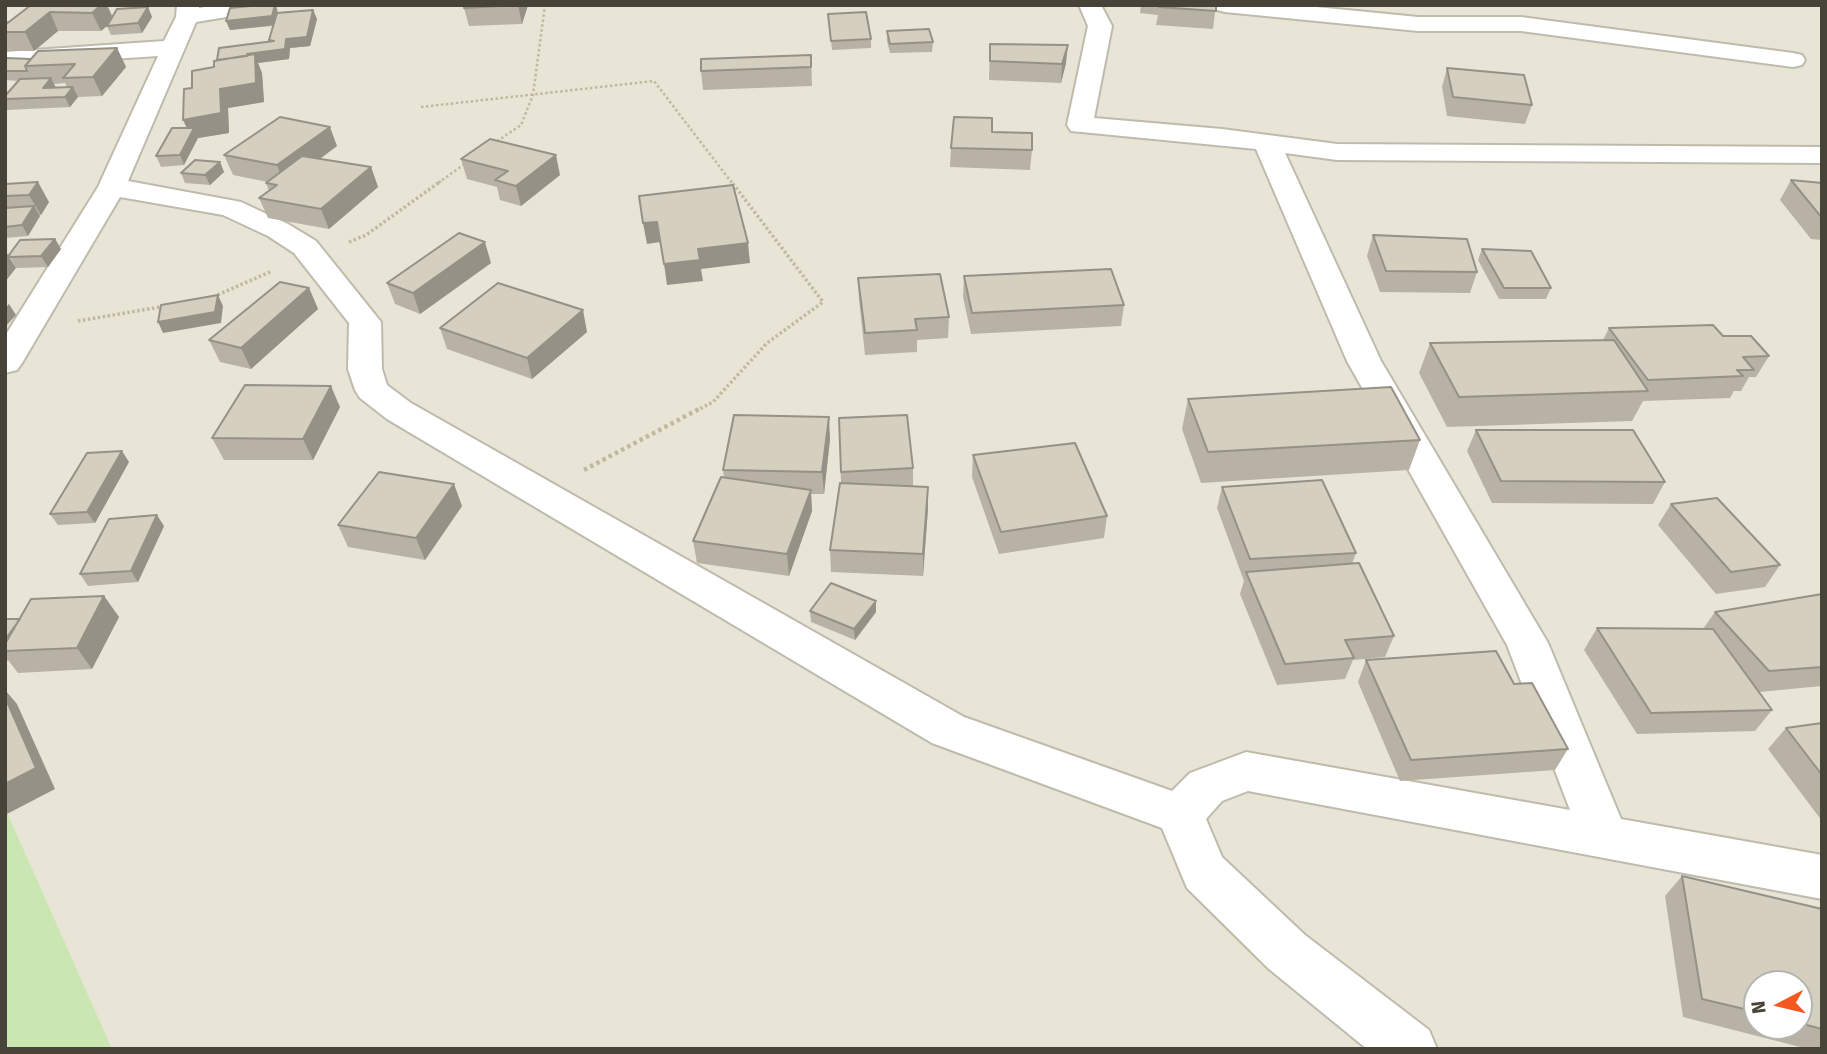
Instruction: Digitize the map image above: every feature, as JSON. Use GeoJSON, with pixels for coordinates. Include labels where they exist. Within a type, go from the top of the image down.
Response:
{"type":"FeatureCollection","features":[{"type":"Feature","properties":{"kind":"street"},"geometry":{"type":"LineString","coordinates":[[5,363],[112,187],[188,11],[257,5]]}},
{"type":"Feature","properties":{"kind":"street"},"geometry":{"type":"LineString","coordinates":[[1090,5],[1100,26],[1080,125],[1336,152],[1822,155]]}},
{"type":"Feature","properties":{"kind":"street"},"geometry":{"type":"LineString","coordinates":[[1225,5],[1418,24],[1521,24],[1793,60]]}},
{"type":"Feature","properties":{"kind":"street"},"geometry":{"type":"LineString","coordinates":[[5,59],[173,48]]}},
{"type":"Feature","properties":{"kind":"street"},"geometry":{"type":"LineString","coordinates":[[1267,143],[1364,361],[1527,643],[1605,837]]}},
{"type":"Feature","properties":{"kind":"street"},"geometry":{"type":"LineString","coordinates":[[112,187],[231,208],[278,230],[305,247],[365,322],[365,369],[372,390],[399,411],[948,730],[1180,814],[1203,872],[1287,952],[1410,1049]]}},
{"type":"Feature","properties":{"kind":"street"},"geometry":{"type":"LineString","coordinates":[[1180,814],[1206,787],[1246,771],[1822,877]]}},
{"type":"Feature","properties":{"kind":"path"},"geometry":{"type":"LineString","coordinates":[[421,107],[654,81],[823,302],[767,343],[713,402],[539,493]]}},
{"type":"Feature","properties":{"kind":"shaded area"},"geometry":{"type":"Polygon","coordinates":[[[5,5],[1822,5],[1822,1049],[5,1049],[5,5]]]}},
{"type":"Feature","properties":{"kind":"green space"},"geometry":{"type":"Polygon","coordinates":[[[5,808],[112,1049],[5,1049],[5,808]]]}},
{"type":"Feature","properties":{"kind":"building"},"geometry":{"type":"Polygon","coordinates":[[[31,5],[101,5],[92,13],[50,12],[25,32],[5,32],[5,25],[31,5]]]}},
{"type":"Feature","properties":{"kind":"building"},"geometry":{"type":"Polygon","coordinates":[[[275,5],[272,16],[226,21],[230,8],[275,5]]]}},
{"type":"Feature","properties":{"kind":"building"},"geometry":{"type":"Polygon","coordinates":[[[465,5],[518,5],[464,8],[465,5]]]}},
{"type":"Feature","properties":{"kind":"building"},"geometry":{"type":"Polygon","coordinates":[[[1216,5],[1216,11],[1159,7],[1216,5]]]}},
{"type":"Feature","properties":{"kind":"building"},"geometry":{"type":"Polygon","coordinates":[[[148,7],[138,23],[107,26],[117,9],[148,7]]]}},
{"type":"Feature","properties":{"kind":"building"},"geometry":{"type":"Polygon","coordinates":[[[313,10],[307,37],[286,39],[285,49],[217,60],[219,48],[274,41],[269,40],[277,13],[313,10]]]}},
{"type":"Feature","properties":{"kind":"building"},"geometry":{"type":"Polygon","coordinates":[[[866,12],[871,39],[831,41],[828,14],[866,12]]]}},
{"type":"Feature","properties":{"kind":"building"},"geometry":{"type":"Polygon","coordinates":[[[929,29],[933,42],[890,44],[887,31],[929,29]]]}},
{"type":"Feature","properties":{"kind":"building"},"geometry":{"type":"Polygon","coordinates":[[[990,44],[1068,45],[1062,64],[990,61],[990,44]]]}},
{"type":"Feature","properties":{"kind":"building"},"geometry":{"type":"Polygon","coordinates":[[[117,48],[93,77],[63,78],[75,64],[25,66],[38,51],[117,48]]]}},
{"type":"Feature","properties":{"kind":"building"},"geometry":{"type":"Polygon","coordinates":[[[255,54],[256,83],[220,89],[221,113],[183,120],[184,89],[192,88],[192,71],[214,67],[214,61],[255,54]]]}},
{"type":"Feature","properties":{"kind":"building"},"geometry":{"type":"Polygon","coordinates":[[[811,55],[811,67],[701,71],[701,59],[811,55]]]}},
{"type":"Feature","properties":{"kind":"building"},"geometry":{"type":"Polygon","coordinates":[[[5,58],[31,59],[25,66],[27,71],[5,71],[5,58]]]}},
{"type":"Feature","properties":{"kind":"building"},"geometry":{"type":"Polygon","coordinates":[[[1447,68],[1524,75],[1532,105],[1453,97],[1447,68]]]}},
{"type":"Feature","properties":{"kind":"building"},"geometry":{"type":"Polygon","coordinates":[[[51,78],[43,88],[73,87],[65,97],[5,99],[20,79],[51,78]]]}},
{"type":"Feature","properties":{"kind":"building"},"geometry":{"type":"Polygon","coordinates":[[[280,117],[330,127],[277,165],[224,155],[280,117]]]}},
{"type":"Feature","properties":{"kind":"building"},"geometry":{"type":"Polygon","coordinates":[[[954,117],[992,118],[992,132],[1032,133],[1032,150],[951,148],[954,117]]]}},
{"type":"Feature","properties":{"kind":"building"},"geometry":{"type":"Polygon","coordinates":[[[172,128],[194,128],[180,155],[156,156],[172,128]]]}},
{"type":"Feature","properties":{"kind":"building"},"geometry":{"type":"Polygon","coordinates":[[[490,139],[556,155],[516,186],[495,180],[508,171],[461,159],[490,139]]]}},
{"type":"Feature","properties":{"kind":"building"},"geometry":{"type":"Polygon","coordinates":[[[302,156],[371,167],[321,209],[259,198],[277,185],[266,183],[302,156]]]}},
{"type":"Feature","properties":{"kind":"building"},"geometry":{"type":"Polygon","coordinates":[[[195,160],[220,162],[205,175],[181,173],[195,160]]]}},
{"type":"Feature","properties":{"kind":"building"},"geometry":{"type":"Polygon","coordinates":[[[1791,180],[1822,183],[1822,218],[1791,180]]]}},
{"type":"Feature","properties":{"kind":"building"},"geometry":{"type":"Polygon","coordinates":[[[38,182],[29,195],[5,196],[5,184],[38,182]]]}},
{"type":"Feature","properties":{"kind":"building"},"geometry":{"type":"Polygon","coordinates":[[[733,185],[748,243],[698,249],[700,260],[664,264],[657,222],[643,223],[639,196],[733,185]]]}},
{"type":"Feature","properties":{"kind":"building"},"geometry":{"type":"Polygon","coordinates":[[[34,206],[22,225],[5,227],[5,208],[34,206]]]}},
{"type":"Feature","properties":{"kind":"building"},"geometry":{"type":"Polygon","coordinates":[[[459,233],[485,242],[413,293],[387,283],[459,233]]]}},
{"type":"Feature","properties":{"kind":"building"},"geometry":{"type":"Polygon","coordinates":[[[1373,235],[1467,239],[1477,272],[1386,271],[1373,235]]]}},
{"type":"Feature","properties":{"kind":"building"},"geometry":{"type":"Polygon","coordinates":[[[55,239],[41,256],[9,255],[20,240],[55,239]]]}},
{"type":"Feature","properties":{"kind":"building"},"geometry":{"type":"Polygon","coordinates":[[[1482,249],[1531,251],[1551,288],[1504,288],[1482,249]]]}},
{"type":"Feature","properties":{"kind":"building"},"geometry":{"type":"Polygon","coordinates":[[[1111,269],[1124,305],[972,313],[964,276],[1111,269]]]}},
{"type":"Feature","properties":{"kind":"building"},"geometry":{"type":"Polygon","coordinates":[[[940,274],[949,317],[915,319],[917,330],[865,333],[858,278],[940,274]]]}},
{"type":"Feature","properties":{"kind":"building"},"geometry":{"type":"Polygon","coordinates":[[[280,282],[309,288],[241,348],[209,340],[280,282]]]}},
{"type":"Feature","properties":{"kind":"building"},"geometry":{"type":"Polygon","coordinates":[[[498,283],[583,310],[527,358],[440,328],[498,283]]]}},
{"type":"Feature","properties":{"kind":"building"},"geometry":{"type":"Polygon","coordinates":[[[218,295],[215,312],[158,322],[161,305],[218,295]]]}},
{"type":"Feature","properties":{"kind":"building"},"geometry":{"type":"Polygon","coordinates":[[[1713,325],[1723,336],[1751,336],[1769,356],[1743,357],[1754,370],[1737,370],[1743,376],[1648,380],[1609,328],[1713,325]]]}},
{"type":"Feature","properties":{"kind":"building"},"geometry":{"type":"Polygon","coordinates":[[[1614,340],[1648,391],[1459,397],[1430,343],[1614,340]]]}},
{"type":"Feature","properties":{"kind":"building"},"geometry":{"type":"Polygon","coordinates":[[[245,385],[331,386],[303,439],[212,438],[245,385]]]}},
{"type":"Feature","properties":{"kind":"building"},"geometry":{"type":"Polygon","coordinates":[[[1391,387],[1420,440],[1208,452],[1188,399],[1391,387]]]}},
{"type":"Feature","properties":{"kind":"building"},"geometry":{"type":"Polygon","coordinates":[[[734,415],[829,417],[822,472],[723,470],[734,415]]]}},
{"type":"Feature","properties":{"kind":"building"},"geometry":{"type":"Polygon","coordinates":[[[907,415],[913,468],[841,472],[839,418],[907,415]]]}},
{"type":"Feature","properties":{"kind":"building"},"geometry":{"type":"Polygon","coordinates":[[[1476,430],[1633,430],[1665,482],[1501,481],[1476,430]]]}},
{"type":"Feature","properties":{"kind":"building"},"geometry":{"type":"Polygon","coordinates":[[[1075,443],[1107,516],[1001,532],[973,455],[1075,443]]]}},
{"type":"Feature","properties":{"kind":"building"},"geometry":{"type":"Polygon","coordinates":[[[122,451],[87,512],[50,514],[87,453],[122,451]]]}},
{"type":"Feature","properties":{"kind":"building"},"geometry":{"type":"Polygon","coordinates":[[[379,472],[454,484],[416,538],[338,525],[379,472]]]}},
{"type":"Feature","properties":{"kind":"building"},"geometry":{"type":"Polygon","coordinates":[[[721,477],[811,490],[787,554],[693,541],[721,477]]]}},
{"type":"Feature","properties":{"kind":"building"},"geometry":{"type":"Polygon","coordinates":[[[1322,480],[1356,553],[1250,559],[1222,487],[1322,480]]]}},
{"type":"Feature","properties":{"kind":"building"},"geometry":{"type":"Polygon","coordinates":[[[840,483],[928,487],[923,554],[830,550],[840,483]]]}},
{"type":"Feature","properties":{"kind":"building"},"geometry":{"type":"Polygon","coordinates":[[[1717,498],[1780,565],[1731,572],[1671,504],[1717,498]]]}},
{"type":"Feature","properties":{"kind":"building"},"geometry":{"type":"Polygon","coordinates":[[[157,515],[131,571],[80,574],[109,519],[157,515]]]}},
{"type":"Feature","properties":{"kind":"building"},"geometry":{"type":"Polygon","coordinates":[[[1359,563],[1394,636],[1345,640],[1354,658],[1285,664],[1246,572],[1359,563]]]}},
{"type":"Feature","properties":{"kind":"building"},"geometry":{"type":"Polygon","coordinates":[[[831,583],[876,601],[854,629],[810,611],[831,583]]]}},
{"type":"Feature","properties":{"kind":"building"},"geometry":{"type":"Polygon","coordinates":[[[1822,594],[1822,667],[1769,671],[1715,612],[1822,594]]]}},
{"type":"Feature","properties":{"kind":"building"},"geometry":{"type":"Polygon","coordinates":[[[104,596],[77,648],[5,651],[5,644],[31,599],[104,596]]]}},
{"type":"Feature","properties":{"kind":"building"},"geometry":{"type":"Polygon","coordinates":[[[5,619],[20,619],[5,640],[5,619]]]}},
{"type":"Feature","properties":{"kind":"building"},"geometry":{"type":"Polygon","coordinates":[[[1597,628],[1713,629],[1772,710],[1651,713],[1597,628]]]}},
{"type":"Feature","properties":{"kind":"building"},"geometry":{"type":"Polygon","coordinates":[[[1496,651],[1514,684],[1532,683],[1568,749],[1411,760],[1366,660],[1496,651]]]}},
{"type":"Feature","properties":{"kind":"building"},"geometry":{"type":"Polygon","coordinates":[[[5,697],[36,768],[5,784],[5,697]]]}},
{"type":"Feature","properties":{"kind":"building"},"geometry":{"type":"Polygon","coordinates":[[[1822,723],[1822,775],[1786,728],[1822,723]]]}},
{"type":"Feature","properties":{"kind":"building"},"geometry":{"type":"Polygon","coordinates":[[[1682,876],[1822,909],[1822,1029],[1813,1027],[1813,970],[1743,970],[1743,1009],[1702,999],[1682,876]]]}}]}
